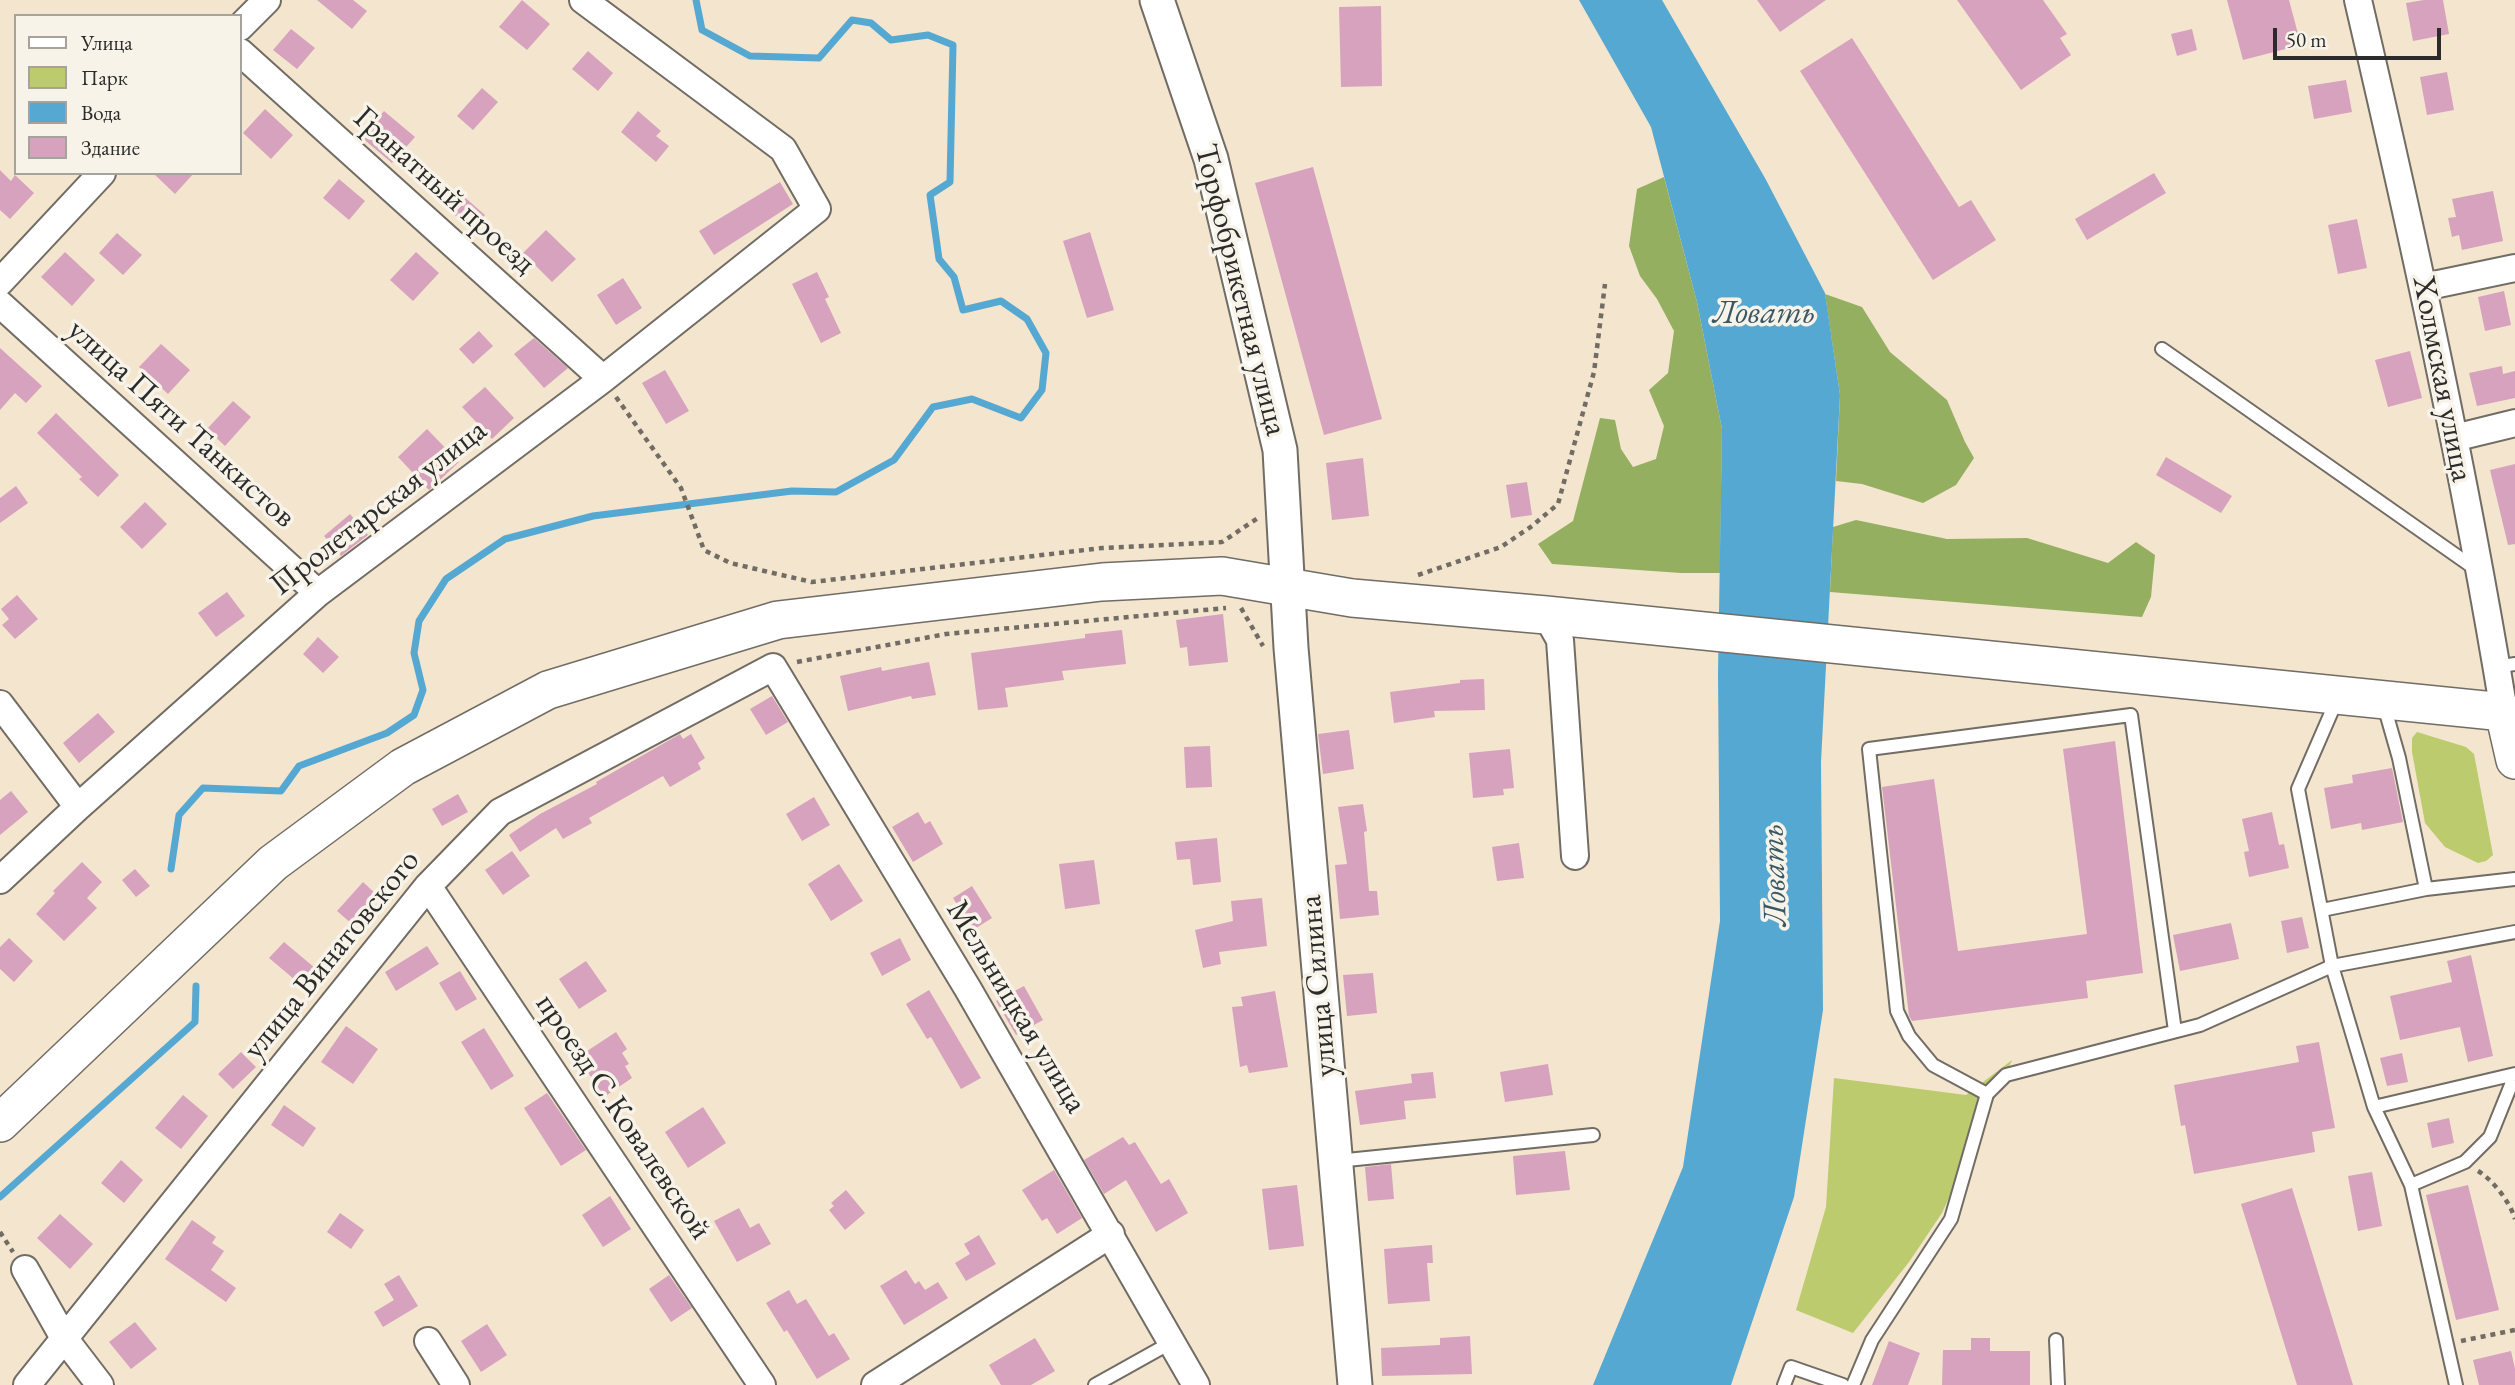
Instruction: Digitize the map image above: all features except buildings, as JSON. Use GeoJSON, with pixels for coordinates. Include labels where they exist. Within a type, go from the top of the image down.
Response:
{"type":"FeatureCollection","features":[{"type":"Feature","properties":{"kind":"main road"},"geometry":{"type":"LineString","coordinates":[[0,1122],[273,863],[403,767],[548,690],[778,620],[1102,582],[1222,576],[1352,598],[1546,615],[2504,712]]}},
{"type":"Feature","properties":{"kind":"main road","name":"Холмская улица"},"geometry":{"type":"LineString","coordinates":[[2504,712],[2515,760]]}},
{"type":"Feature","properties":{"kind":"street"},"geometry":{"type":"LineString","coordinates":[[242,25],[267,0]]}},
{"type":"Feature","properties":{"kind":"street","name":"Пролетарская улица"},"geometry":{"type":"LineString","coordinates":[[0,880],[318,593],[603,379],[817,209],[783,149],[583,0]]}},
{"type":"Feature","properties":{"kind":"street","name":"Торфобрикетная улица"},"geometry":{"type":"LineString","coordinates":[[1157,0],[1211,159],[1280,450],[1288,586]]}},
{"type":"Feature","properties":{"kind":"street","name":"Холмская улица"},"geometry":{"type":"LineString","coordinates":[[2358,0],[2424,287],[2481,572],[2506,666],[2504,712]]}},
{"type":"Feature","properties":{"kind":"street","name":"Гранатный проезд"},"geometry":{"type":"LineString","coordinates":[[242,54],[603,379]]}},
{"type":"Feature","properties":{"kind":"street"},"geometry":{"type":"LineString","coordinates":[[0,282],[100,175]]}},
{"type":"Feature","properties":{"kind":"street"},"geometry":{"type":"LineString","coordinates":[[2424,287],[2515,268]]}},
{"type":"Feature","properties":{"kind":"street","name":"улица Пяти Танкистов"},"geometry":{"type":"LineString","coordinates":[[0,304],[318,593]]}},
{"type":"Feature","properties":{"kind":"street"},"geometry":{"type":"LineString","coordinates":[[2454,438],[2515,423]]}},
{"type":"Feature","properties":{"kind":"street","name":"улица Силина"},"geometry":{"type":"LineString","coordinates":[[1288,586],[1291,648],[1354,1385]]}},
{"type":"Feature","properties":{"kind":"street"},"geometry":{"type":"LineString","coordinates":[[1546,615],[1560,640],[1574,856]]}},
{"type":"Feature","properties":{"kind":"street","name":"улица Винатовского"},"geometry":{"type":"LineString","coordinates":[[27,1385],[428,886],[500,811],[772,667]]}},
{"type":"Feature","properties":{"kind":"street","name":"Мельницкая улица"},"geometry":{"type":"LineString","coordinates":[[772,667],[961,977],[1196,1385]]}},
{"type":"Feature","properties":{"kind":"street"},"geometry":{"type":"LineString","coordinates":[[0,704],[78,807]]}},
{"type":"Feature","properties":{"kind":"street","name":"проезд С.Ковалевской"},"geometry":{"type":"LineString","coordinates":[[428,886],[762,1385]]}},
{"type":"Feature","properties":{"kind":"street"},"geometry":{"type":"LineString","coordinates":[[876,1385],[1111,1234]]}},
{"type":"Feature","properties":{"kind":"street"},"geometry":{"type":"LineString","coordinates":[[25,1269],[64,1338],[100,1385]]}},
{"type":"Feature","properties":{"kind":"street"},"geometry":{"type":"LineString","coordinates":[[428,1341],[456,1385]]}},
{"type":"Feature","properties":{"kind":"lane"},"geometry":{"type":"LineString","coordinates":[[2162,349],[2481,572]]}},
{"type":"Feature","properties":{"kind":"lane"},"geometry":{"type":"LineString","coordinates":[[2340,694],[2298,789],[2332,966],[2374,1107],[2410,1185],[2456,1385]]}},
{"type":"Feature","properties":{"kind":"lane"},"geometry":{"type":"LineString","coordinates":[[2382,699],[2399,758],[2427,889]]}},
{"type":"Feature","properties":{"kind":"lane"},"geometry":{"type":"LineString","coordinates":[[1987,1094],[1933,1065],[1909,1036],[1896,1011],[1869,750],[2131,715],[2175,1031]]}},
{"type":"Feature","properties":{"kind":"lane"},"geometry":{"type":"LineString","coordinates":[[2322,909],[2427,889],[2515,879]]}},
{"type":"Feature","properties":{"kind":"lane"},"geometry":{"type":"LineString","coordinates":[[1853,1385],[1872,1340],[1951,1219],[1987,1094],[2006,1075],[2200,1024],[2332,966],[2515,932]]}},
{"type":"Feature","properties":{"kind":"lane"},"geometry":{"type":"LineString","coordinates":[[2374,1107],[2515,1075]]}},
{"type":"Feature","properties":{"kind":"lane"},"geometry":{"type":"LineString","coordinates":[[2410,1185],[2465,1162],[2490,1137],[2515,1075]]}},
{"type":"Feature","properties":{"kind":"lane"},"geometry":{"type":"LineString","coordinates":[[1334,1161],[1593,1135]]}},
{"type":"Feature","properties":{"kind":"lane"},"geometry":{"type":"LineString","coordinates":[[2056,1340],[2057,1385]]}},
{"type":"Feature","properties":{"kind":"lane"},"geometry":{"type":"LineString","coordinates":[[1095,1385],[1172,1342]]}},
{"type":"Feature","properties":{"kind":"lane"},"geometry":{"type":"LineString","coordinates":[[1784,1385],[1791,1367],[1843,1385]]}},
{"type":"Feature","properties":{"kind":"path"},"geometry":{"type":"LineString","coordinates":[[1409,579],[1501,547],[1558,504],[1594,372],[1605,284]]}},
{"type":"Feature","properties":{"kind":"path"},"geometry":{"type":"LineString","coordinates":[[603,379],[681,488],[704,550],[730,563],[812,582],[1102,548],[1222,542],[1262,515]]}},
{"type":"Feature","properties":{"kind":"path"},"geometry":{"type":"LineString","coordinates":[[772,667],[946,634],[1240,607],[1263,647]]}},
{"type":"Feature","properties":{"kind":"path"},"geometry":{"type":"LineString","coordinates":[[2465,1162],[2484,1175],[2512,1209],[2515,1219]]}},
{"type":"Feature","properties":{"kind":"path"},"geometry":{"type":"LineString","coordinates":[[2447,1345],[2515,1330]]}},
{"type":"Feature","properties":{"kind":"green space"},"geometry":{"type":"Polygon","coordinates":[[[1664,177],[1697,302],[1722,429],[1720,573],[1552,564],[1538,544],[1573,521],[1600,418],[1615,420],[1621,449],[1633,467],[1656,459],[1664,426],[1649,390],[1668,373],[1674,331],[1657,299],[1640,276],[1629,246],[1637,189],[1664,177]]]}},
{"type":"Feature","properties":{"kind":"green space"},"geometry":{"type":"Polygon","coordinates":[[[1825,294],[1862,307],[1890,352],[1947,400],[1974,458],[1956,485],[1923,503],[1862,484],[1836,481],[1840,395],[1825,294]]]}},
{"type":"Feature","properties":{"kind":"green space"},"geometry":{"type":"Polygon","coordinates":[[[1856,520],[1947,539],[2027,538],[2108,563],[2136,542],[2155,555],[2151,597],[2142,617],[1830,592],[1833,527],[1856,520]]]}},
{"type":"Feature","properties":{"kind":"green space"},"geometry":{"type":"Polygon","coordinates":[[[2417,732],[2466,747],[2474,754],[2493,855],[2486,861],[2478,863],[2445,847],[2425,823],[2412,752],[2412,738],[2417,732]]]}},
{"type":"Feature","properties":{"kind":"green space"},"geometry":{"type":"Polygon","coordinates":[[[2012,1060],[1942,1213],[1909,1262],[1853,1333],[1796,1310],[1826,1207],[1834,1078],[1966,1095],[2012,1060]]]}},
{"type":"Feature","properties":{"kind":"water","name":"Ловать"},"geometry":{"type":"Polygon","coordinates":[[[1579,0],[1662,0],[1765,178],[1825,293],[1840,395],[1821,762],[1823,1010],[1794,1197],[1731,1385],[1593,1385],[1683,1167],[1720,921],[1718,673],[1722,429],[1697,302],[1651,127],[1579,0]]]}},
{"type":"Feature","properties":{"kind":"waterway"},"geometry":{"type":"LineString","coordinates":[[171,869],[179,815],[203,788],[281,791],[299,766],[387,733],[414,715],[423,690],[414,653],[419,621],[446,579],[505,539],[593,516],[792,491],[836,492],[894,460],[933,407],[972,399],[1021,418],[1042,390],[1046,353],[1027,319],[1001,301],[963,310],[954,277],[939,259],[930,195],[950,182],[953,45],[928,35],[891,40],[871,23],[852,20],[819,58],[750,56],[702,30],[696,0]]}},
{"type":"Feature","properties":{"kind":"waterway"},"geometry":{"type":"LineString","coordinates":[[0,1197],[195,1022],[196,986]]}}]}
